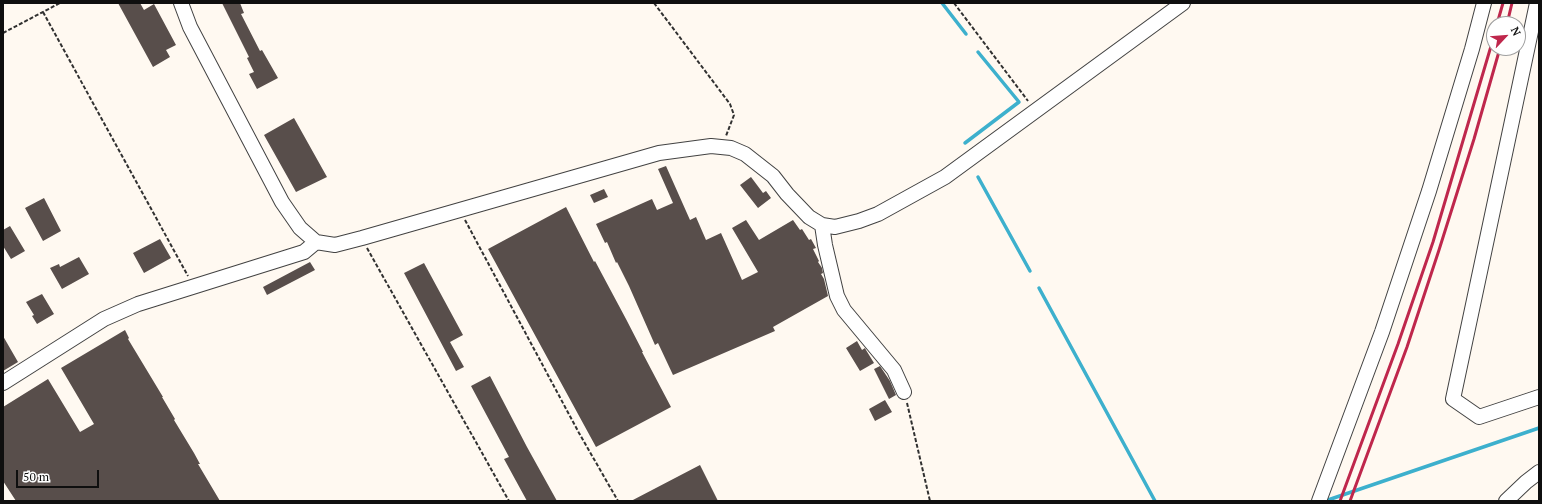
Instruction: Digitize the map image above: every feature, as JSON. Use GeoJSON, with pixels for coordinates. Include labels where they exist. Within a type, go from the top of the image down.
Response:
{"type":"FeatureCollection","features":[{"type":"Feature","properties":{"kind":"street"},"geometry":{"type":"LineString","coordinates":[[181,3],[190,27],[282,202],[300,228],[316,242],[335,245],[659,153],[711,146],[731,148],[745,154],[773,176],[787,194],[809,217],[822,225],[834,227],[859,221],[878,214],[945,177],[1183,3]]}},
{"type":"Feature","properties":{"kind":"street"},"geometry":{"type":"LineString","coordinates":[[1319,501],[1382,332],[1422,213],[1470,56],[1484,3]]}},
{"type":"Feature","properties":{"kind":"street"},"geometry":{"type":"LineString","coordinates":[[1536,3],[1453,399],[1479,417],[1539,397]]}},
{"type":"Feature","properties":{"kind":"street"},"geometry":{"type":"LineString","coordinates":[[822,225],[825,245],[844,310],[894,370],[904,392]]}},
{"type":"Feature","properties":{"kind":"street"},"geometry":{"type":"LineString","coordinates":[[3,383],[104,319],[138,304],[304,252],[316,242]]}},
{"type":"Feature","properties":{"kind":"street"},"geometry":{"type":"LineString","coordinates":[[1506,501],[1539,472]]}},
{"type":"Feature","properties":{"kind":"path"},"geometry":{"type":"LineString","coordinates":[[3,33],[60,3]]}},
{"type":"Feature","properties":{"kind":"path"},"geometry":{"type":"LineString","coordinates":[[654,3],[730,104],[734,116],[724,141],[731,148]]}},
{"type":"Feature","properties":{"kind":"path"},"geometry":{"type":"LineString","coordinates":[[954,3],[1036,110]]}},
{"type":"Feature","properties":{"kind":"path"},"geometry":{"type":"LineString","coordinates":[[43,12],[194,286]]}},
{"type":"Feature","properties":{"kind":"path"},"geometry":{"type":"LineString","coordinates":[[460,210],[579,434],[618,501]]}},
{"type":"Feature","properties":{"kind":"path"},"geometry":{"type":"LineString","coordinates":[[362,238],[509,501]]}},
{"type":"Feature","properties":{"kind":"path"},"geometry":{"type":"LineString","coordinates":[[904,392],[930,501]]}},
{"type":"Feature","properties":{"kind":"building"},"geometry":{"type":"Polygon","coordinates":[[[118,3],[140,3],[144,10],[154,4],[176,45],[166,50],[170,57],[153,67],[118,3]]]}},
{"type":"Feature","properties":{"kind":"building"},"geometry":{"type":"Polygon","coordinates":[[[222,3],[240,3],[244,13],[241,14],[260,51],[262,50],[278,78],[257,89],[249,74],[254,72],[247,58],[249,57],[222,3]]]}},
{"type":"Feature","properties":{"kind":"building"},"geometry":{"type":"Polygon","coordinates":[[[294,118],[327,177],[296,192],[264,135],[294,118]]]}},
{"type":"Feature","properties":{"kind":"building"},"geometry":{"type":"Polygon","coordinates":[[[666,166],[690,220],[696,217],[706,240],[721,233],[742,280],[758,272],[732,228],[746,220],[759,240],[793,220],[800,230],[802,229],[809,240],[811,239],[816,248],[813,249],[822,268],[823,273],[821,274],[824,279],[828,296],[773,327],[775,331],[673,375],[658,343],[655,345],[629,286],[617,262],[616,263],[607,242],[605,243],[596,224],[652,199],[657,210],[673,203],[658,169],[666,166]]]}},
{"type":"Feature","properties":{"kind":"building"},"geometry":{"type":"Polygon","coordinates":[[[751,177],[763,193],[766,191],[771,198],[758,208],[740,185],[751,177]]]}},
{"type":"Feature","properties":{"kind":"building"},"geometry":{"type":"Polygon","coordinates":[[[604,189],[608,197],[594,203],[590,195],[604,189]]]}},
{"type":"Feature","properties":{"kind":"building"},"geometry":{"type":"Polygon","coordinates":[[[44,198],[61,231],[43,241],[25,208],[44,198]]]}},
{"type":"Feature","properties":{"kind":"building"},"geometry":{"type":"Polygon","coordinates":[[[566,207],[671,407],[596,447],[488,249],[566,207]]]}},
{"type":"Feature","properties":{"kind":"building"},"geometry":{"type":"Polygon","coordinates":[[[10,226],[25,251],[11,259],[3,246],[3,230],[10,226]]]}},
{"type":"Feature","properties":{"kind":"building"},"geometry":{"type":"Polygon","coordinates":[[[160,239],[171,258],[144,273],[133,253],[160,239]]]}},
{"type":"Feature","properties":{"kind":"building"},"geometry":{"type":"Polygon","coordinates":[[[79,257],[89,274],[62,289],[50,268],[59,264],[60,267],[79,257]]]}},
{"type":"Feature","properties":{"kind":"building"},"geometry":{"type":"Polygon","coordinates":[[[310,262],[315,270],[267,295],[263,287],[310,262]]]}},
{"type":"Feature","properties":{"kind":"building"},"geometry":{"type":"Polygon","coordinates":[[[424,263],[463,335],[450,342],[464,367],[456,371],[404,273],[424,263]]]}},
{"type":"Feature","properties":{"kind":"building"},"geometry":{"type":"Polygon","coordinates":[[[42,294],[54,314],[37,324],[32,316],[34,315],[26,302],[42,294]]]}},
{"type":"Feature","properties":{"kind":"building"},"geometry":{"type":"Polygon","coordinates":[[[125,330],[129,338],[128,339],[163,397],[175,419],[174,420],[200,464],[198,464],[220,501],[16,501],[3,481],[3,407],[48,379],[80,432],[94,424],[61,368],[125,330]]]}},
{"type":"Feature","properties":{"kind":"building"},"geometry":{"type":"Polygon","coordinates":[[[3,336],[18,362],[3,371],[3,336]]]}},
{"type":"Feature","properties":{"kind":"building"},"geometry":{"type":"Polygon","coordinates":[[[857,341],[862,350],[865,348],[874,363],[860,371],[846,348],[857,341]]]}},
{"type":"Feature","properties":{"kind":"building"},"geometry":{"type":"Polygon","coordinates":[[[880,366],[890,381],[896,395],[889,399],[874,369],[880,366]]]}},
{"type":"Feature","properties":{"kind":"building"},"geometry":{"type":"Polygon","coordinates":[[[490,376],[557,501],[527,501],[504,459],[509,457],[471,386],[490,376]]]}},
{"type":"Feature","properties":{"kind":"building"},"geometry":{"type":"Polygon","coordinates":[[[885,400],[892,412],[875,421],[869,409],[885,400]]]}},
{"type":"Feature","properties":{"kind":"building"},"geometry":{"type":"Polygon","coordinates":[[[700,465],[718,501],[631,501],[700,465]]]}},
{"type":"Feature","properties":{"kind":"waterway"},"geometry":{"type":"LineString","coordinates":[[942,3],[966,34]]}},
{"type":"Feature","properties":{"kind":"waterway"},"geometry":{"type":"LineString","coordinates":[[965,143],[1019,102],[978,52]]}},
{"type":"Feature","properties":{"kind":"waterway"},"geometry":{"type":"LineString","coordinates":[[978,177],[1030,271]]}},
{"type":"Feature","properties":{"kind":"waterway"},"geometry":{"type":"LineString","coordinates":[[1039,288],[1155,501]]}},
{"type":"Feature","properties":{"kind":"waterway"},"geometry":{"type":"LineString","coordinates":[[1325,501],[1539,428]]}},
{"type":"Feature","properties":{"kind":"railway"},"geometry":{"type":"LineString","coordinates":[[1499,16],[1503,3]]}},
{"type":"Feature","properties":{"kind":"railway"},"geometry":{"type":"LineString","coordinates":[[1509,16],[1512,3]]}},
{"type":"Feature","properties":{"kind":"railway"},"geometry":{"type":"LineString","coordinates":[[1340,501],[1398,344],[1433,242],[1488,56]]}},
{"type":"Feature","properties":{"kind":"railway"},"geometry":{"type":"LineString","coordinates":[[1350,501],[1407,347],[1474,139],[1498,56]]}}]}
